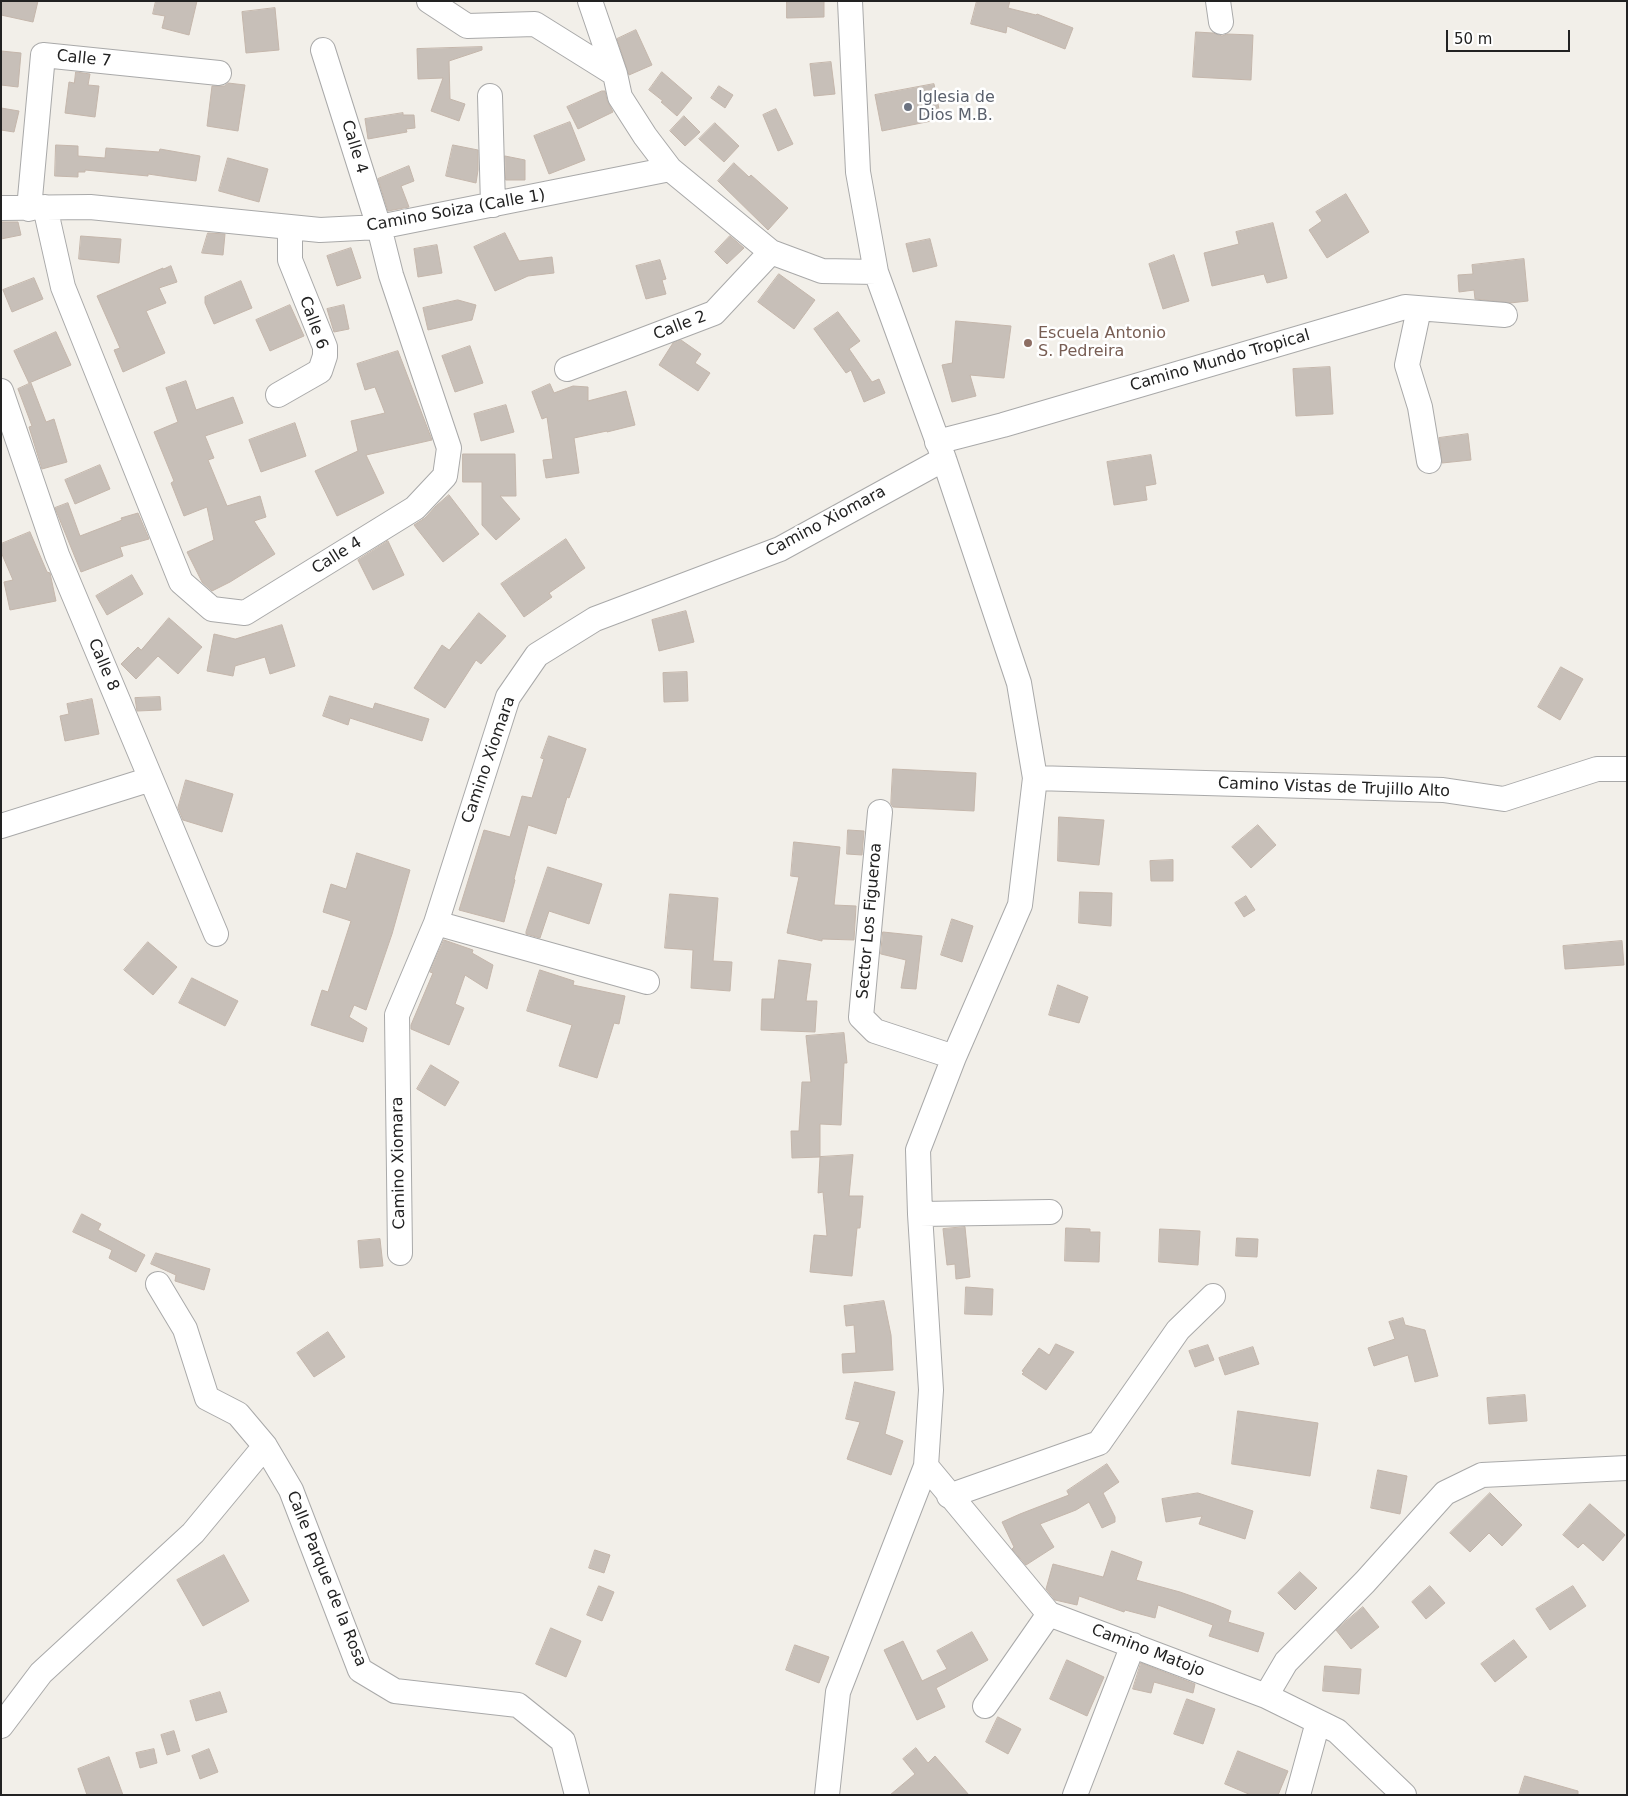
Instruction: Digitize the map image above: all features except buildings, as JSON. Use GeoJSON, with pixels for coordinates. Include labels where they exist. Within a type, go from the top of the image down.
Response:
{"type":"FeatureCollection","features":[{"type":"Feature","properties":{"kind":"street"},"geometry":{"type":"LineString","coordinates":[[429,1],[467,26],[535,24],[615,74]]}},
{"type":"Feature","properties":{"kind":"street"},"geometry":{"type":"LineString","coordinates":[[590,1],[615,74],[620,97],[645,136],[670,169],[771,252],[822,271],[876,272]]}},
{"type":"Feature","properties":{"kind":"street"},"geometry":{"type":"LineString","coordinates":[[827,1795],[838,1692],[926,1466],[931,1390],[918,1150],[954,1057],[1020,905],[1035,778],[1019,684],[941,450],[876,272],[858,172],[854,4]]}},
{"type":"Feature","properties":{"kind":"street","name":"Calle 4"},"geometry":{"type":"LineString","coordinates":[[37,208],[62,287],[181,582],[212,609],[245,613],[415,508],[445,476],[449,448],[391,275],[379,227],[323,50]]}},
{"type":"Feature","properties":{"kind":"street","name":"Calle 7"},"geometry":{"type":"LineString","coordinates":[[37,208],[44,55],[219,73]]}},
{"type":"Feature","properties":{"kind":"street"},"geometry":{"type":"LineString","coordinates":[[490,96],[493,205]]}},
{"type":"Feature","properties":{"kind":"street","name":"Camino Soiza (Calle 1)"},"geometry":{"type":"LineString","coordinates":[[1,208],[90,207],[320,230],[379,227],[670,169]]}},
{"type":"Feature","properties":{"kind":"street","name":"Calle 6"},"geometry":{"type":"LineString","coordinates":[[278,395],[320,370],[325,356],[325,347],[290,260],[290,227]]}},
{"type":"Feature","properties":{"kind":"street","name":"Calle 2"},"geometry":{"type":"LineString","coordinates":[[567,368],[714,313],[771,252]]}},
{"type":"Feature","properties":{"kind":"street","name":"Camino Mundo Tropical"},"geometry":{"type":"LineString","coordinates":[[941,450],[1013,422],[1405,307],[1505,315]]}},
{"type":"Feature","properties":{"kind":"street"},"geometry":{"type":"LineString","coordinates":[[1419,309],[1407,365],[1420,407],[1429,460]]}},
{"type":"Feature","properties":{"kind":"street","name":"Calle 8"},"geometry":{"type":"LineString","coordinates":[[1,391],[57,555],[216,934]]}},
{"type":"Feature","properties":{"kind":"street","name":"Camino Xiomara"},"geometry":{"type":"LineString","coordinates":[[400,1253],[398,1015],[436,923],[508,697],[538,655],[595,619],[780,549],[941,450]]}},
{"type":"Feature","properties":{"kind":"street","name":"Camino Vistas de Trujillo Alto"},"geometry":{"type":"LineString","coordinates":[[1035,778],[1443,790],[1504,799],[1597,769],[1627,769]]}},
{"type":"Feature","properties":{"kind":"street"},"geometry":{"type":"LineString","coordinates":[[1,826],[151,780]]}},
{"type":"Feature","properties":{"kind":"street","name":"Sector Los Figueroa"},"geometry":{"type":"LineString","coordinates":[[880,812],[861,1017],[874,1031],[954,1057]]}},
{"type":"Feature","properties":{"kind":"street"},"geometry":{"type":"LineString","coordinates":[[436,923],[647,982]]}},
{"type":"Feature","properties":{"kind":"street"},"geometry":{"type":"LineString","coordinates":[[920,1214],[1050,1212]]}},
{"type":"Feature","properties":{"kind":"street","name":"Calle Parque de la Rosa"},"geometry":{"type":"LineString","coordinates":[[158,1284],[185,1329],[207,1398],[238,1414],[265,1446],[291,1490],[360,1670],[395,1691],[518,1705],[563,1741],[577,1795]]}},
{"type":"Feature","properties":{"kind":"street"},"geometry":{"type":"LineString","coordinates":[[949,1496],[1098,1443],[1178,1330],[1212,1296]]}},
{"type":"Feature","properties":{"kind":"street"},"geometry":{"type":"LineString","coordinates":[[1,1726],[41,1673],[193,1533],[265,1446]]}},
{"type":"Feature","properties":{"kind":"street","name":"Camino Matojo"},"geometry":{"type":"LineString","coordinates":[[926,1466],[1049,1614],[1266,1696],[1338,1732],[1404,1795]]}},
{"type":"Feature","properties":{"kind":"street"},"geometry":{"type":"LineString","coordinates":[[1266,1696],[1286,1662],[1364,1582],[1445,1493],[1482,1475],[1627,1468]]}},
{"type":"Feature","properties":{"kind":"street"},"geometry":{"type":"LineString","coordinates":[[985,1706],[1049,1614]]}},
{"type":"Feature","properties":{"kind":"street"},"geometry":{"type":"LineString","coordinates":[[1075,1795],[1133,1645]]}},
{"type":"Feature","properties":{"kind":"street"},"geometry":{"type":"LineString","coordinates":[[1298,1795],[1318,1722]]}},
{"type":"Feature","properties":{"kind":"place","name":"Iglesia de Dios M.B."},"geometry":{"type":"Point","coordinates":[908,107]}},
{"type":"Feature","properties":{"kind":"place","name":"Escuela Antonio S. Pedreira"},"geometry":{"type":"Point","coordinates":[1028,343]}}]}
